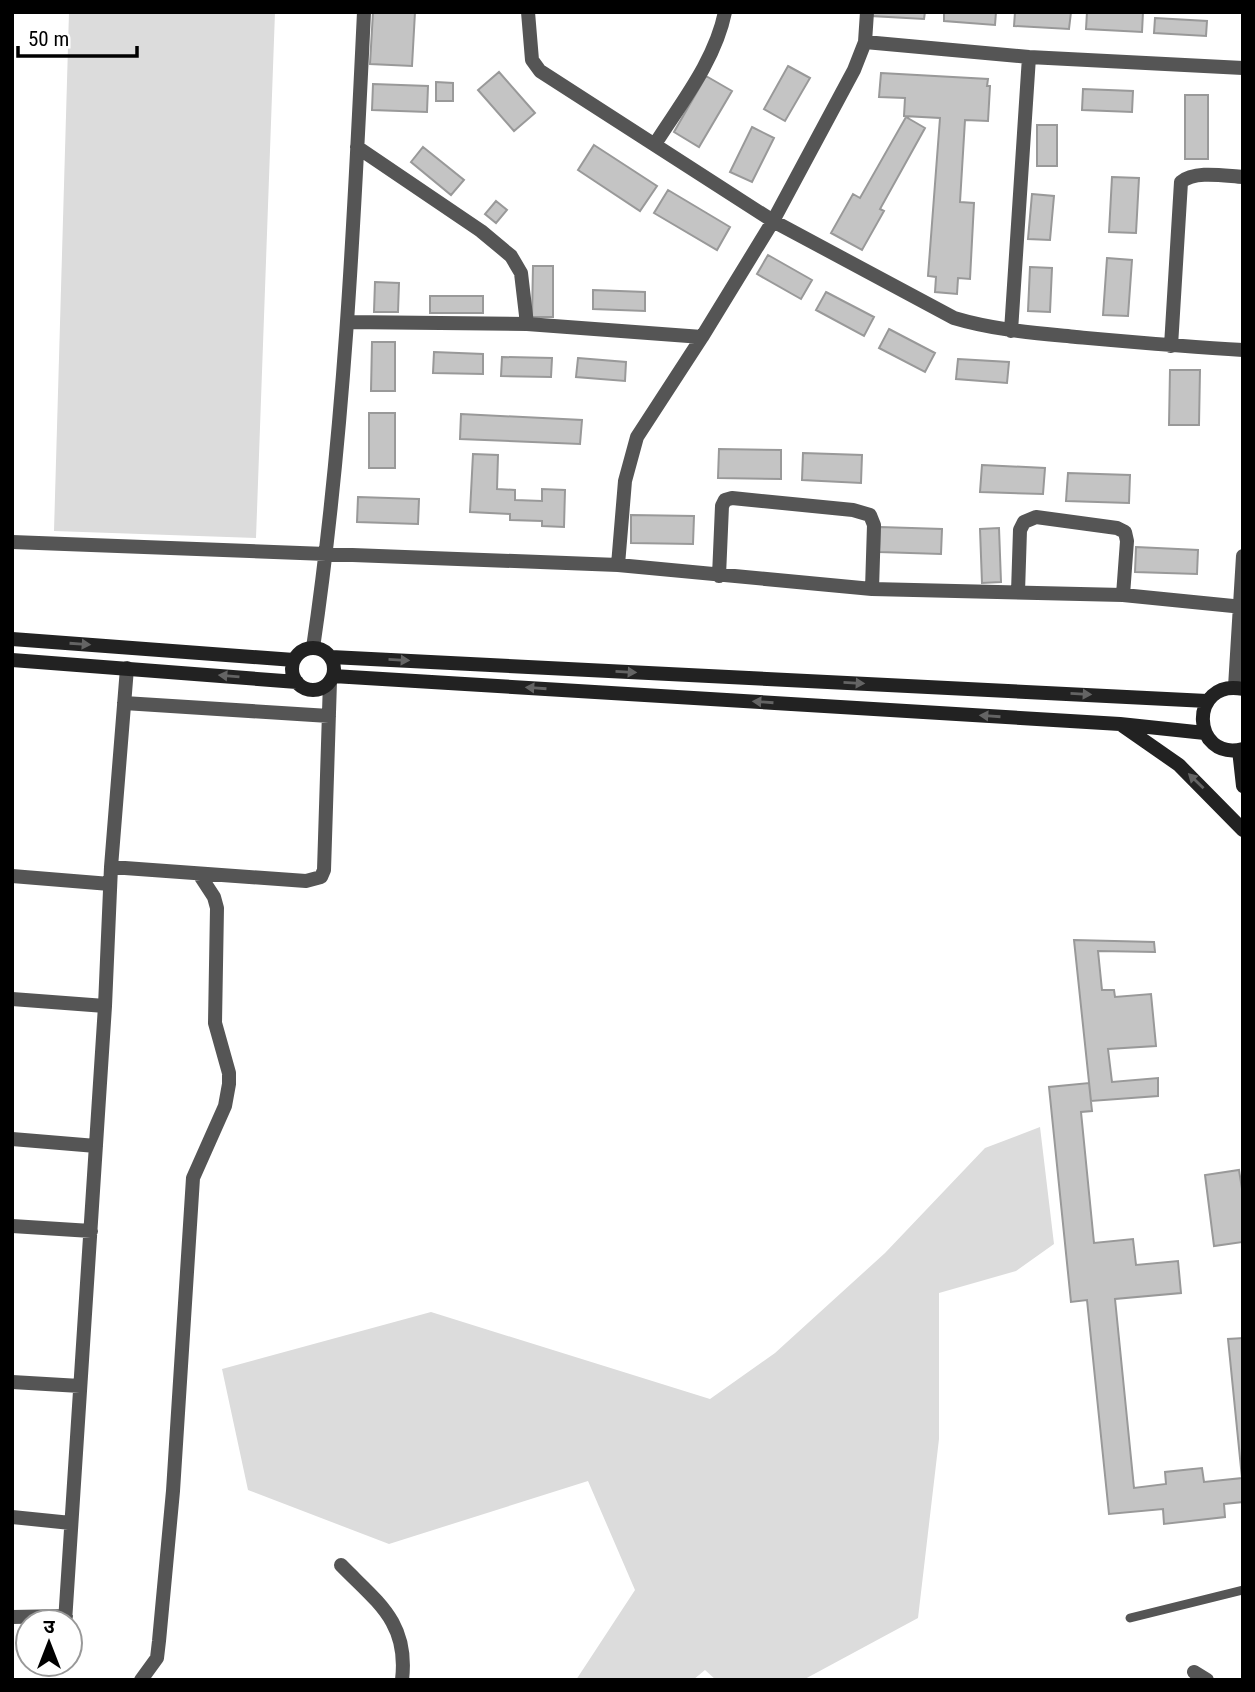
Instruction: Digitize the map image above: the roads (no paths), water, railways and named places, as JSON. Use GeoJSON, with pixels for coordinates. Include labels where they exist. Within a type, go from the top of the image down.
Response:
{"type":"FeatureCollection","features":[{"type":"Feature","properties":{"kind":"main road"},"geometry":{"type":"LineString","coordinates":[[12,639],[294,660]]}},
{"type":"Feature","properties":{"kind":"main road"},"geometry":{"type":"LineString","coordinates":[[313,648],[326,652],[334,663],[332,678],[320,689],[314,690],[302,687],[292,671],[294,660],[302,651],[313,648]]}},
{"type":"Feature","properties":{"kind":"main road"},"geometry":{"type":"LineString","coordinates":[[331,657],[1207,701]]}},
{"type":"Feature","properties":{"kind":"main road"},"geometry":{"type":"LineString","coordinates":[[12,660],[297,682]]}},
{"type":"Feature","properties":{"kind":"main road"},"geometry":{"type":"LineString","coordinates":[[332,678],[1119,724],[1205,733]]}},
{"type":"Feature","properties":{"kind":"main road"},"geometry":{"type":"LineString","coordinates":[[1239,688],[1215,693],[1207,701],[1202,716],[1205,733],[1219,747],[1241,750],[1243,786]]}},
{"type":"Feature","properties":{"kind":"main road"},"geometry":{"type":"LineString","coordinates":[[1119,724],[1179,765],[1243,830]]}},
{"type":"Feature","properties":{"kind":"street"},"geometry":{"type":"LineString","coordinates":[[313,648],[327,553],[347,322],[363,12]]}},
{"type":"Feature","properties":{"kind":"street"},"geometry":{"type":"LineString","coordinates":[[528,12],[533,60],[540,71],[773,221],[954,318],[978,326],[1011,331],[1243,350]]}},
{"type":"Feature","properties":{"kind":"street"},"geometry":{"type":"LineString","coordinates":[[655,144],[709,58],[718,40],[724,12]]}},
{"type":"Feature","properties":{"kind":"street"},"geometry":{"type":"LineString","coordinates":[[618,565],[625,481],[637,437],[773,221],[854,69],[865,42],[867,12]]}},
{"type":"Feature","properties":{"kind":"street"},"geometry":{"type":"LineString","coordinates":[[865,42],[1029,57],[1243,68]]}},
{"type":"Feature","properties":{"kind":"street"},"geometry":{"type":"LineString","coordinates":[[1011,331],[1029,57]]}},
{"type":"Feature","properties":{"kind":"street"},"geometry":{"type":"LineString","coordinates":[[357,147],[481,231],[511,256],[521,273],[527,324]]}},
{"type":"Feature","properties":{"kind":"street"},"geometry":{"type":"LineString","coordinates":[[1171,346],[1181,182],[1196,176],[1243,177]]}},
{"type":"Feature","properties":{"kind":"street"},"geometry":{"type":"LineString","coordinates":[[347,322],[527,324],[702,337]]}},
{"type":"Feature","properties":{"kind":"street"},"geometry":{"type":"LineString","coordinates":[[719,576],[722,506],[725,500],[732,498],[853,510],[870,515],[874,525],[872,589]]}},
{"type":"Feature","properties":{"kind":"street"},"geometry":{"type":"LineString","coordinates":[[1018,592],[1020,530],[1024,522],[1036,517],[1117,528],[1125,532],[1127,541],[1123,596]]}},
{"type":"Feature","properties":{"kind":"street"},"geometry":{"type":"LineString","coordinates":[[12,542],[618,565],[872,589],[1123,596],[1241,607]]}},
{"type":"Feature","properties":{"kind":"street"},"geometry":{"type":"LineString","coordinates":[[1239,688],[1243,556]]}},
{"type":"Feature","properties":{"kind":"street"},"geometry":{"type":"LineString","coordinates":[[66,1608],[105,1006],[111,867],[127,667]]}},
{"type":"Feature","properties":{"kind":"street"},"geometry":{"type":"LineString","coordinates":[[111,867],[306,881],[321,877],[324,870],[332,678]]}},
{"type":"Feature","properties":{"kind":"street"},"geometry":{"type":"LineString","coordinates":[[124,702],[329,716]]}},
{"type":"Feature","properties":{"kind":"street"},"geometry":{"type":"LineString","coordinates":[[141,1680],[157,1658],[159,1641],[173,1491],[193,1178],[225,1106],[229,1084],[229,1073],[215,1024],[217,908],[214,897],[199,874]]}},
{"type":"Feature","properties":{"kind":"street"},"geometry":{"type":"LineString","coordinates":[[12,876],[110,884]]}},
{"type":"Feature","properties":{"kind":"street"},"geometry":{"type":"LineString","coordinates":[[12,999],[105,1006]]}},
{"type":"Feature","properties":{"kind":"street"},"geometry":{"type":"LineString","coordinates":[[12,1139],[96,1146]]}},
{"type":"Feature","properties":{"kind":"street"},"geometry":{"type":"LineString","coordinates":[[12,1226],[91,1231]]}},
{"type":"Feature","properties":{"kind":"street"},"geometry":{"type":"LineString","coordinates":[[12,1382],[80,1386]]}},
{"type":"Feature","properties":{"kind":"street"},"geometry":{"type":"LineString","coordinates":[[12,1517],[71,1522]]}},
{"type":"Feature","properties":{"kind":"street"},"geometry":{"type":"LineString","coordinates":[[341,1565],[387,1612],[397,1628],[404,1648],[402,1680]]}},
{"type":"Feature","properties":{"kind":"lane"},"geometry":{"type":"LineString","coordinates":[[1130,1618],[1243,1590]]}}]}
